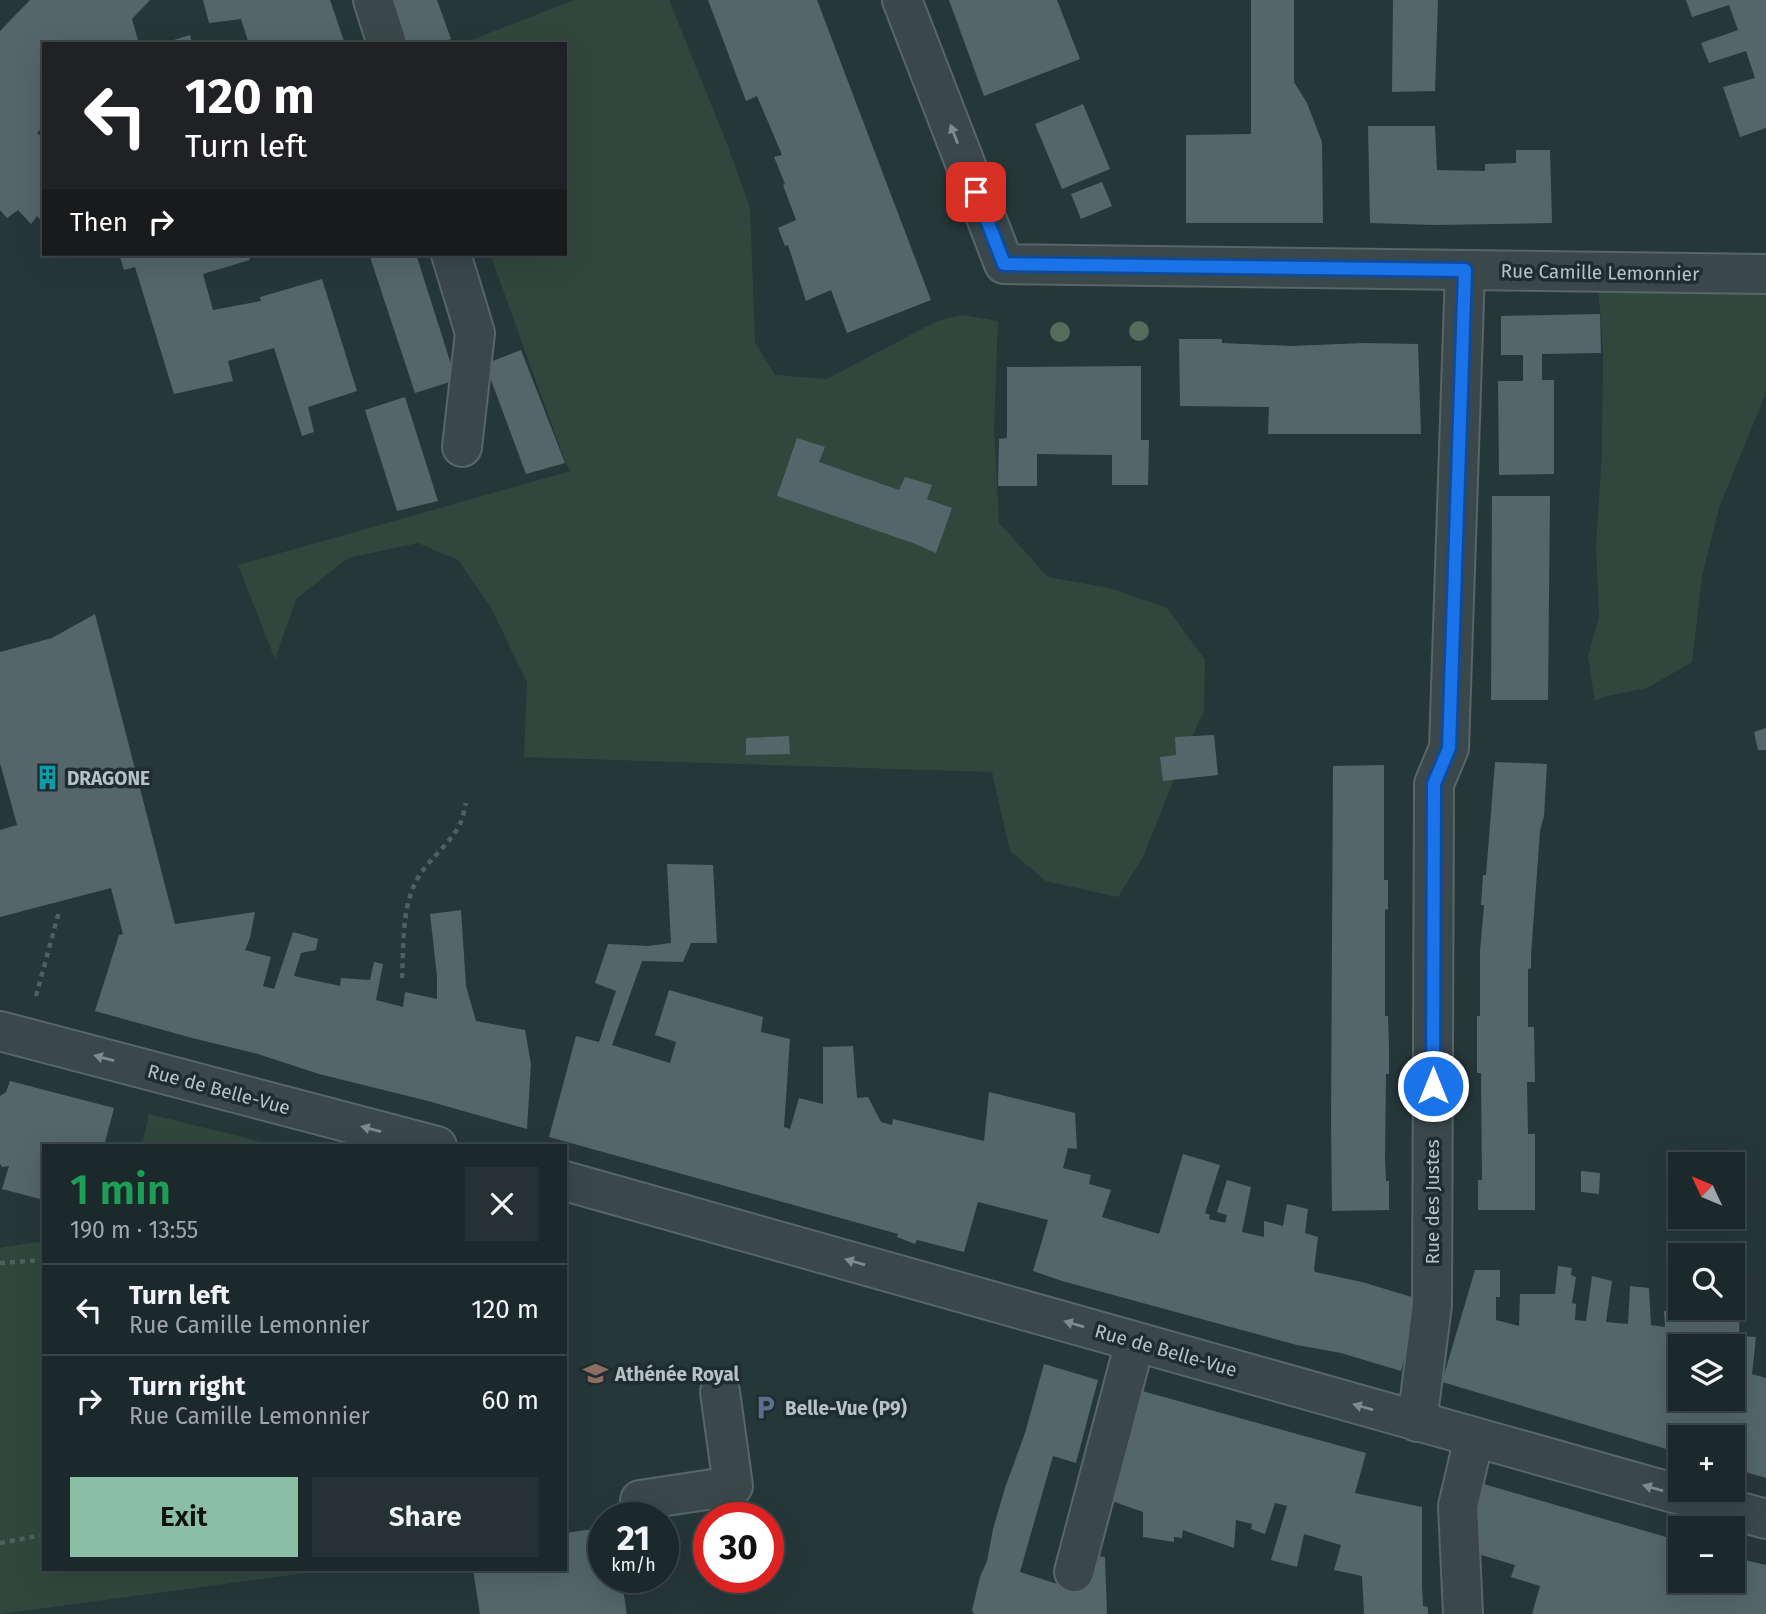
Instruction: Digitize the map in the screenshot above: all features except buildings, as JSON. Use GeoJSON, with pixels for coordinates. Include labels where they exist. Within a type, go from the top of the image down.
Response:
{"type":"FeatureCollection","features":[{"type":"Feature","properties":{"kind":"street"},"geometry":{"type":"LineString","coordinates":[[373,0],[386,42]]}},
{"type":"Feature","properties":{"kind":"street","name":"Rue Camille Lemonnier"},"geometry":{"type":"LineString","coordinates":[[902,0],[1004,264],[1766,274]]}},
{"type":"Feature","properties":{"kind":"street"},"geometry":{"type":"LineString","coordinates":[[452,256],[475,333],[462,447]]}},
{"type":"Feature","properties":{"kind":"street","name":"Rue des Justes"},"geometry":{"type":"LineString","coordinates":[[1417,1422],[1432,1305],[1434,784],[1449,748],[1465,270]]}},
{"type":"Feature","properties":{"kind":"street","name":"Rue de Belle-Vue"},"geometry":{"type":"LineString","coordinates":[[12,1034],[429,1144]]}},
{"type":"Feature","properties":{"kind":"street","name":"Rue de Belle-Vue"},"geometry":{"type":"LineString","coordinates":[[567,1182],[1766,1520]]}},
{"type":"Feature","properties":{"kind":"street"},"geometry":{"type":"LineString","coordinates":[[1074,1572],[1135,1342]]}},
{"type":"Feature","properties":{"kind":"street"},"geometry":{"type":"LineString","coordinates":[[640,1500],[735,1502],[720,1392]]}},
{"type":"Feature","properties":{"kind":"street"},"geometry":{"type":"LineString","coordinates":[[1463,1614],[1458,1506],[1474,1438]]}},
{"type":"Feature","properties":{"kind":"path"},"geometry":{"type":"LineString","coordinates":[[402,978],[405,918],[410,898],[418,878],[461,822],[466,803]]}},
{"type":"Feature","properties":{"kind":"path"},"geometry":{"type":"LineString","coordinates":[[12,1034],[59,912]]}},
{"type":"Feature","properties":{"kind":"path"},"geometry":{"type":"LineString","coordinates":[[0,1263],[42,1260]]}},
{"type":"Feature","properties":{"kind":"path"},"geometry":{"type":"LineString","coordinates":[[0,1543],[42,1535]]}},
{"type":"Feature","properties":{"kind":"green space"},"geometry":{"type":"Polygon","coordinates":[[[574,0],[669,0],[750,208],[755,342],[775,375],[827,379],[937,321],[962,315],[998,321],[994,430],[999,523],[1048,577],[1109,588],[1167,608],[1205,660],[1204,711],[1185,751],[1144,855],[1118,897],[1046,881],[1010,851],[992,772],[524,757],[527,682],[490,606],[458,560],[418,543],[348,558],[296,599],[275,659],[238,565],[571,471],[566,464],[491,256],[567,256],[567,42],[466,42],[574,0]]]}},
{"type":"Feature","properties":{"kind":"green space"},"geometry":{"type":"Polygon","coordinates":[[[1598,284],[1766,286],[1766,393],[1720,505],[1702,576],[1692,662],[1647,688],[1595,701],[1588,657],[1599,617],[1596,545],[1602,455],[1603,351],[1598,284]]]}},
{"type":"Feature","properties":{"kind":"green space"},"geometry":{"type":"Polygon","coordinates":[[[149,1114],[258,1141],[257,1144],[142,1144],[149,1114]]]}},
{"type":"Feature","properties":{"kind":"green space"},"geometry":{"type":"Polygon","coordinates":[[[42,1241],[42,1571],[321,1571],[0,1614],[0,1248],[42,1241]]]}},
{"type":"Feature","properties":{"kind":"place","name":"DRAGONE"},"geometry":{"type":"Point","coordinates":[47,778]}},
{"type":"Feature","properties":{"kind":"place","name":"Athénée Royal"},"geometry":{"type":"Point","coordinates":[595,1374]}},
{"type":"Feature","properties":{"kind":"place","name":"Belle-Vue (P9)"},"geometry":{"type":"Point","coordinates":[765,1408]}},
{"type":"Feature","properties":{"kind":"route"},"geometry":{"type":"LineString","coordinates":[[976,192],[1004,264],[1465,270],[1449,748],[1434,784],[1433,1086]]}}]}
